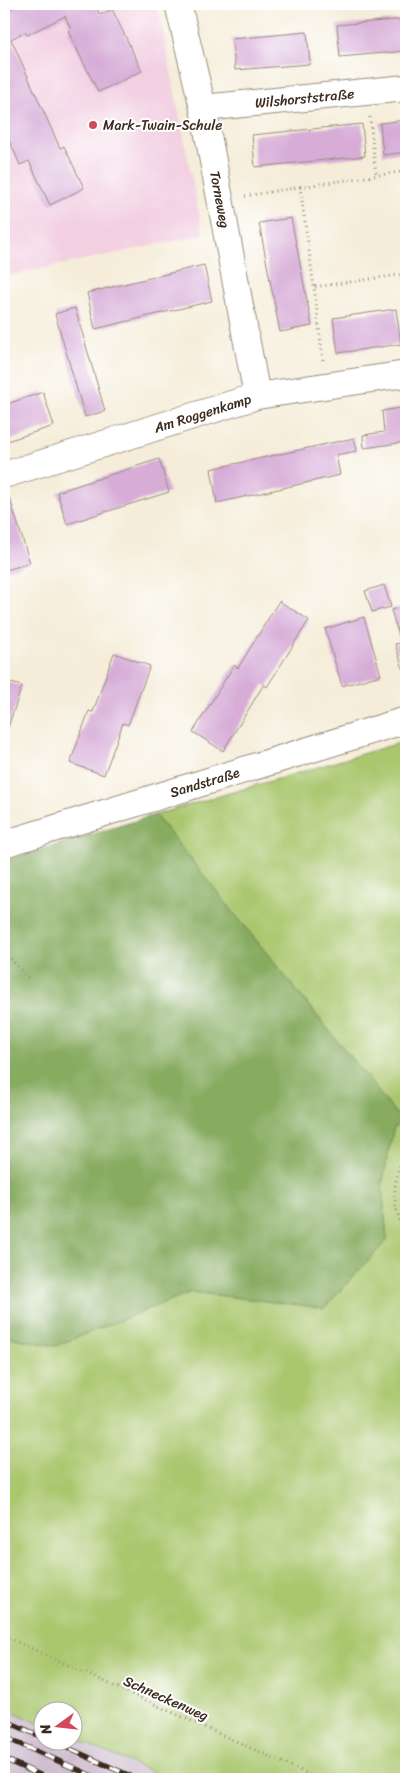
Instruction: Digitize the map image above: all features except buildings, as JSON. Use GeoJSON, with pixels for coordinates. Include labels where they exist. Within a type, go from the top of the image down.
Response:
{"type":"FeatureCollection","features":[{"type":"Feature","properties":{"kind":"street","name":"Torneweg"},"geometry":{"type":"LineString","coordinates":[[178,4],[203,108],[257,396]]}},
{"type":"Feature","properties":{"kind":"street","name":"Wilshorststraße"},"geometry":{"type":"LineString","coordinates":[[203,108],[406,88]]}},
{"type":"Feature","properties":{"kind":"street","name":"Am Roggenkamp"},"geometry":{"type":"LineString","coordinates":[[4,475],[257,396],[406,374]]}},
{"type":"Feature","properties":{"kind":"street","name":"Sandstraße"},"geometry":{"type":"LineString","coordinates":[[4,844],[406,720]]}},
{"type":"Feature","properties":{"kind":"path"},"geometry":{"type":"LineString","coordinates":[[368,92],[376,176]]}},
{"type":"Feature","properties":{"kind":"path"},"geometry":{"type":"LineString","coordinates":[[220,200],[406,172]]}},
{"type":"Feature","properties":{"kind":"path"},"geometry":{"type":"LineString","coordinates":[[300,187],[327,386]]}},
{"type":"Feature","properties":{"kind":"path"},"geometry":{"type":"LineString","coordinates":[[314,287],[406,274]]}},
{"type":"Feature","properties":{"kind":"path"},"geometry":{"type":"LineString","coordinates":[[401,275],[406,315]]}},
{"type":"Feature","properties":{"kind":"path"},"geometry":{"type":"LineString","coordinates":[[4,951],[29,979]]}},
{"type":"Feature","properties":{"kind":"path"},"geometry":{"type":"LineString","coordinates":[[406,1152],[401,1162],[395,1199],[395,1206],[406,1237]]}},
{"type":"Feature","properties":{"kind":"path","name":"Schneckenweg"},"geometry":{"type":"LineString","coordinates":[[4,1636],[319,1779]]}},
{"type":"Feature","properties":{"kind":"shaded area","name":"Mark-Twain-Schule"},"geometry":{"type":"Polygon","coordinates":[[[4,4],[156,4],[160,16],[203,235],[7,276],[4,266],[4,4]]]}},
{"type":"Feature","properties":{"kind":"shaded area"},"geometry":{"type":"Polygon","coordinates":[[[4,1706],[32,1719],[32,1750],[82,1750],[82,1742],[168,1779],[4,1779],[4,1706]]]}},
{"type":"Feature","properties":{"kind":"green space"},"geometry":{"type":"Polygon","coordinates":[[[406,741],[406,1115],[401,1120],[155,815],[406,741]]]}},
{"type":"Feature","properties":{"kind":"green space"},"geometry":{"type":"Polygon","coordinates":[[[155,815],[401,1120],[393,1130],[382,1185],[387,1240],[324,1308],[191,1292],[55,1346],[4,1336],[4,861],[155,815]]]}},
{"type":"Feature","properties":{"kind":"green space"},"geometry":{"type":"Polygon","coordinates":[[[401,1120],[406,1127],[406,1779],[168,1779],[82,1742],[82,1700],[32,1700],[32,1720],[4,1707],[4,1336],[55,1346],[191,1292],[324,1308],[387,1240],[382,1186],[393,1130],[401,1120]]]}},
{"type":"Feature","properties":{"kind":"railway"},"geometry":{"type":"LineString","coordinates":[[4,1720],[32,1733]]}},
{"type":"Feature","properties":{"kind":"railway"},"geometry":{"type":"LineString","coordinates":[[4,1737],[99,1779]]}},
{"type":"Feature","properties":{"kind":"railway"},"geometry":{"type":"LineString","coordinates":[[72,1750],[137,1779]]}},
{"type":"Feature","properties":{"kind":"railway"},"geometry":{"type":"LineString","coordinates":[[4,1759],[49,1779]]}},
{"type":"Feature","properties":{"kind":"railway"},"geometry":{"type":"LineString","coordinates":[[4,1777],[9,1779]]}},
{"type":"Feature","properties":{"kind":"place","name":"Mark-Twain-Schule"},"geometry":{"type":"Point","coordinates":[93,125]}}]}
